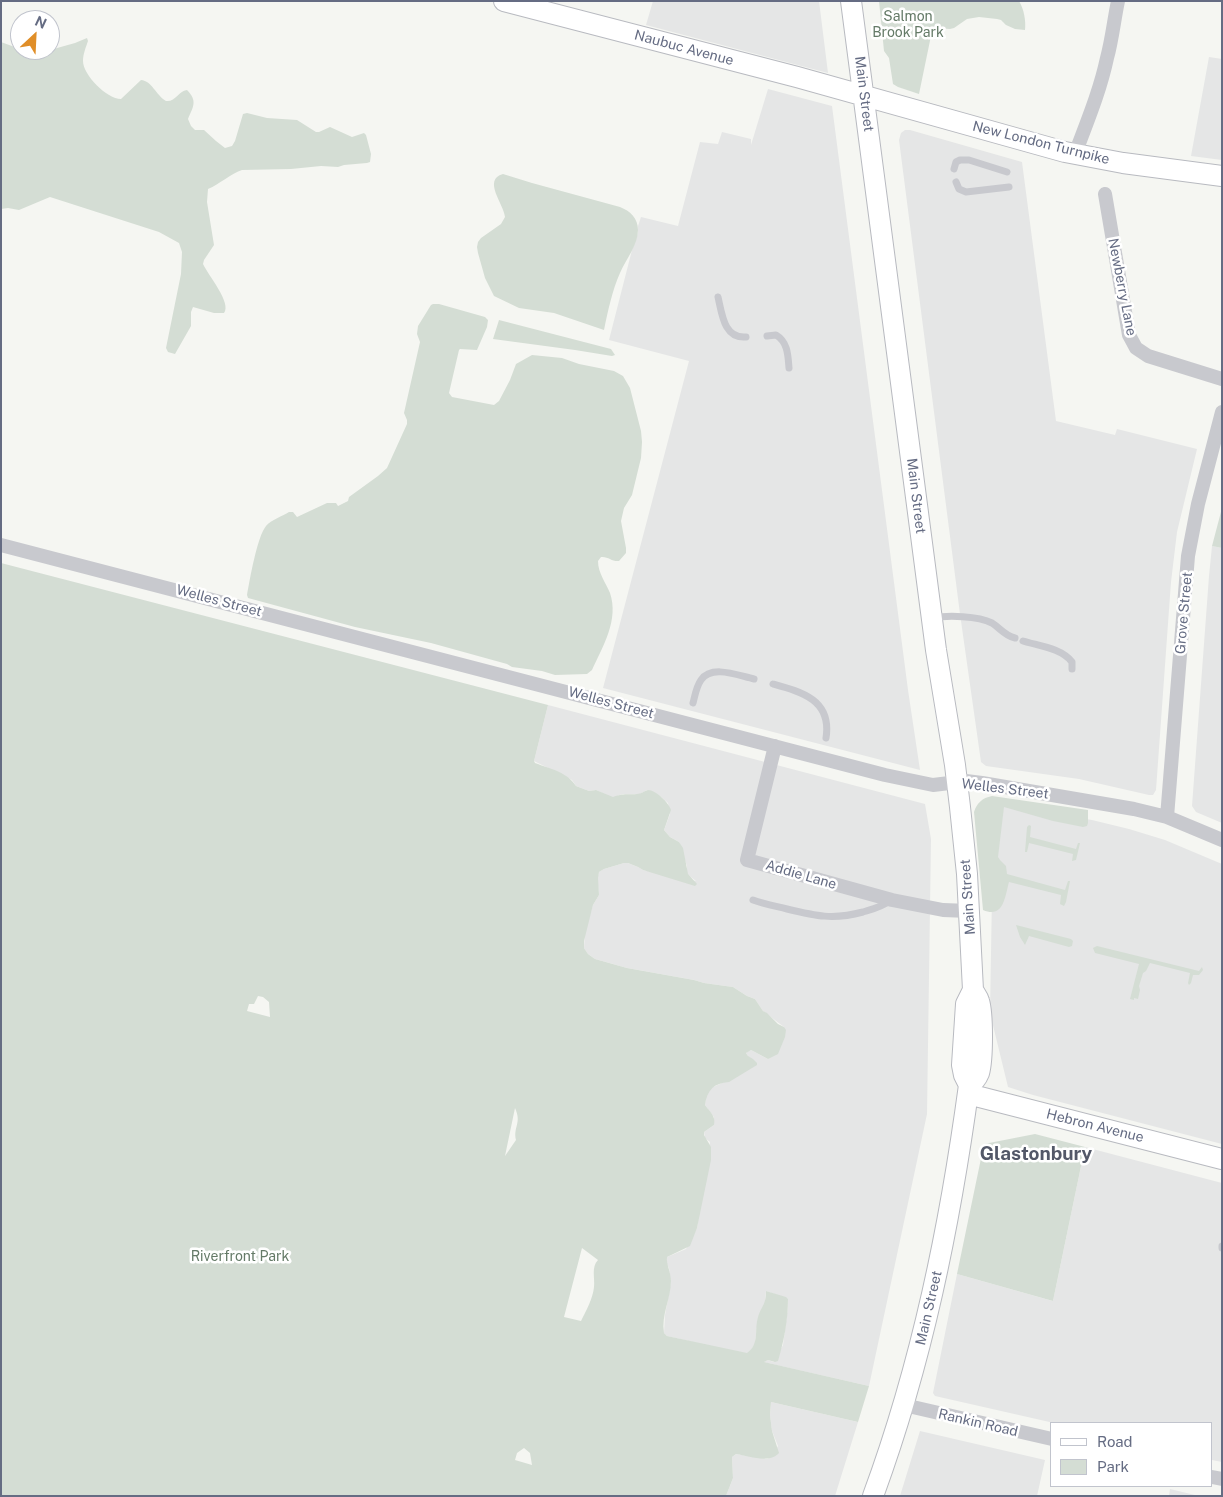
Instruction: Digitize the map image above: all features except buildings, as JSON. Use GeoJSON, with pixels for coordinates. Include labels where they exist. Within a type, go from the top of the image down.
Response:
{"type":"FeatureCollection","features":[{"type":"Feature","properties":{"kind":"main road","name":"Naubuc Avenue"},"geometry":{"type":"LineString","coordinates":[[504,1],[864,96]]}},
{"type":"Feature","properties":{"kind":"main road","name":"Main Street"},"geometry":{"type":"LineString","coordinates":[[852,1],[932,618],[957,782],[970,911],[973,990],[980,1004],[981,1048],[979,1073],[969,1089],[956,1177],[940,1262],[922,1339],[904,1405],[873,1496]]}},
{"type":"Feature","properties":{"kind":"main road","name":"New London Turnpike"},"geometry":{"type":"LineString","coordinates":[[864,96],[1075,154],[1123,163],[1222,176]]}},
{"type":"Feature","properties":{"kind":"main road","name":"Hebron Avenue"},"geometry":{"type":"LineString","coordinates":[[969,1089],[1222,1159]]}},
{"type":"Feature","properties":{"kind":"street"},"geometry":{"type":"LineString","coordinates":[[1075,154],[1101,83],[1108,58],[1118,1]]}},
{"type":"Feature","properties":{"kind":"street","name":"Newberry Lane"},"geometry":{"type":"LineString","coordinates":[[1106,194],[1129,335],[1136,348],[1148,356],[1222,378]]}},
{"type":"Feature","properties":{"kind":"street","name":"Grove Street"},"geometry":{"type":"LineString","coordinates":[[1167,817],[1188,556],[1198,504],[1222,412]]}},
{"type":"Feature","properties":{"kind":"street","name":"Welles Street"},"geometry":{"type":"LineString","coordinates":[[1,545],[885,775],[933,785],[957,782],[982,783],[1134,808],[1167,817],[1222,840]]}},
{"type":"Feature","properties":{"kind":"street","name":"Addie Lane"},"geometry":{"type":"LineString","coordinates":[[776,746],[747,860],[892,900],[943,910],[970,911]]}},
{"type":"Feature","properties":{"kind":"street","name":"Rankin Road"},"geometry":{"type":"LineString","coordinates":[[904,1405],[1050,1440]]}},
{"type":"Feature","properties":{"kind":"lane"},"geometry":{"type":"LineString","coordinates":[[954,169],[956,162],[964,160],[1007,172]]}},
{"type":"Feature","properties":{"kind":"lane"},"geometry":{"type":"LineString","coordinates":[[956,182],[959,189],[966,192],[1009,187]]}},
{"type":"Feature","properties":{"kind":"lane"},"geometry":{"type":"LineString","coordinates":[[718,297],[726,327],[735,336],[739,338],[746,337]]}},
{"type":"Feature","properties":{"kind":"lane"},"geometry":{"type":"LineString","coordinates":[[767,336],[776,335],[783,341],[786,347],[788,368]]}},
{"type":"Feature","properties":{"kind":"lane"},"geometry":{"type":"LineString","coordinates":[[932,618],[954,616],[986,621],[1015,638]]}},
{"type":"Feature","properties":{"kind":"lane"},"geometry":{"type":"LineString","coordinates":[[1023,641],[1059,651],[1072,662],[1072,669]]}},
{"type":"Feature","properties":{"kind":"lane"},"geometry":{"type":"LineString","coordinates":[[693,703],[698,684],[708,674],[722,672],[754,679]]}},
{"type":"Feature","properties":{"kind":"lane"},"geometry":{"type":"LineString","coordinates":[[773,684],[805,694],[820,706],[827,725],[826,738]]}},
{"type":"Feature","properties":{"kind":"lane"},"geometry":{"type":"LineString","coordinates":[[753,900],[813,915],[834,917],[848,916],[884,906],[892,900]]}},
{"type":"Feature","properties":{"kind":"shaded area"},"geometry":{"type":"Polygon","coordinates":[[[653,1],[819,1],[828,73],[646,25],[653,1]]]}},
{"type":"Feature","properties":{"kind":"shaded area"},"geometry":{"type":"Polygon","coordinates":[[[1209,57],[1222,59],[1222,160],[1191,156],[1209,57]]]}},
{"type":"Feature","properties":{"kind":"shaded area"},"geometry":{"type":"Polygon","coordinates":[[[768,89],[832,106],[920,770],[603,688],[689,361],[609,340],[638,233],[638,226],[641,217],[678,226],[700,142],[718,144],[722,132],[751,139],[751,145],[768,89]]]}},
{"type":"Feature","properties":{"kind":"shaded area"},"geometry":{"type":"Polygon","coordinates":[[[905,130],[1022,162],[1056,421],[1115,435],[1117,429],[1197,449],[1177,532],[1171,582],[1156,790],[1153,795],[1079,779],[986,766],[981,762],[899,140],[901,133],[905,130]]]}},
{"type":"Feature","properties":{"kind":"shaded area"},"geometry":{"type":"Polygon","coordinates":[[[1212,546],[1222,548],[1222,823],[1196,812],[1192,806],[1212,546]]]}},
{"type":"Feature","properties":{"kind":"shaded area"},"geometry":{"type":"Polygon","coordinates":[[[548,705],[925,804],[931,839],[927,1114],[869,1386],[763,1362],[768,1360],[774,1362],[783,1345],[788,1306],[788,1299],[766,1291],[765,1305],[758,1318],[755,1344],[749,1353],[744,1354],[667,1336],[664,1333],[671,1282],[666,1262],[667,1257],[686,1249],[697,1228],[710,1142],[705,1138],[704,1132],[714,1125],[714,1117],[705,1105],[706,1095],[709,1089],[729,1081],[748,1056],[746,1053],[748,1051],[751,1050],[768,1059],[784,1027],[763,1011],[755,999],[733,987],[627,968],[595,959],[588,954],[584,948],[585,932],[593,905],[599,895],[597,878],[599,872],[628,863],[643,870],[696,881],[687,874],[687,866],[679,842],[670,837],[664,830],[670,814],[668,803],[660,796],[647,790],[640,794],[622,794],[613,798],[596,790],[589,791],[576,786],[572,780],[534,761],[548,705]]]}},
{"type":"Feature","properties":{"kind":"shaded area"},"geometry":{"type":"Polygon","coordinates":[[[988,804],[1092,820],[1129,829],[1165,840],[1222,864],[1222,1144],[1008,1087],[990,1013],[993,835],[988,804]]]}},
{"type":"Feature","properties":{"kind":"shaded area"},"geometry":{"type":"Polygon","coordinates":[[[1085,1147],[1222,1183],[1222,1462],[1213,1460],[1213,1422],[1050,1422],[935,1396],[933,1393],[957,1274],[1053,1301],[1085,1147]]]}},
{"type":"Feature","properties":{"kind":"shaded area"},"geometry":{"type":"Polygon","coordinates":[[[771,1402],[858,1422],[835,1496],[726,1496],[733,1478],[732,1457],[736,1454],[768,1459],[778,1446],[772,1431],[771,1402]]]}},
{"type":"Feature","properties":{"kind":"shaded area"},"geometry":{"type":"Polygon","coordinates":[[[920,1431],[1045,1460],[1037,1496],[900,1496],[920,1431]]]}},
{"type":"Feature","properties":{"kind":"shaded area"},"geometry":{"type":"Polygon","coordinates":[[[1170,1489],[1199,1496],[1169,1496],[1170,1489]]]}},
{"type":"Feature","properties":{"kind":"green space","name":"Salmon Brook Park"},"geometry":{"type":"Polygon","coordinates":[[[879,1],[1019,1],[1024,15],[1025,30],[1015,29],[1006,25],[1001,20],[979,17],[967,19],[950,29],[935,28],[932,31],[919,94],[893,84],[889,58],[884,51],[879,1]]]}},
{"type":"Feature","properties":{"kind":"green space"},"geometry":{"type":"Polygon","coordinates":[[[87,38],[88,41],[83,58],[84,67],[91,79],[103,91],[115,98],[121,99],[141,80],[148,83],[166,101],[172,100],[181,92],[187,90],[193,101],[193,107],[188,119],[191,126],[195,130],[204,130],[225,148],[232,146],[243,114],[247,113],[267,118],[297,120],[316,132],[330,127],[352,137],[364,133],[366,135],[371,154],[370,162],[338,167],[321,166],[242,170],[208,189],[207,202],[214,245],[203,264],[222,296],[226,308],[224,313],[214,313],[193,307],[191,326],[175,354],[168,352],[166,348],[181,274],[182,252],[179,243],[159,232],[50,197],[19,210],[1,209],[1,42],[10,45],[10,60],[60,60],[60,47],[87,38]]]}},
{"type":"Feature","properties":{"kind":"green space"},"geometry":{"type":"Polygon","coordinates":[[[503,174],[620,207],[630,213],[635,219],[638,226],[636,241],[617,280],[604,330],[554,313],[519,308],[494,296],[485,278],[477,247],[481,238],[501,224],[505,217],[494,187],[494,181],[503,174]]]}},
{"type":"Feature","properties":{"kind":"green space"},"geometry":{"type":"Polygon","coordinates":[[[433,304],[485,317],[488,320],[477,350],[459,350],[449,393],[452,397],[494,405],[499,401],[516,364],[532,355],[562,358],[579,364],[614,371],[623,376],[630,388],[641,431],[641,458],[632,495],[624,508],[621,521],[626,553],[619,561],[601,557],[598,561],[601,574],[610,593],[613,613],[605,642],[592,670],[587,674],[555,675],[542,671],[512,667],[431,643],[355,627],[248,598],[247,595],[257,548],[263,531],[268,524],[289,512],[293,512],[297,517],[327,503],[336,503],[338,506],[348,501],[349,497],[387,468],[407,424],[404,413],[420,342],[417,334],[418,326],[433,304]]]}},
{"type":"Feature","properties":{"kind":"green space"},"geometry":{"type":"Polygon","coordinates":[[[499,320],[611,349],[615,355],[493,339],[499,320]]]}},
{"type":"Feature","properties":{"kind":"green space"},"geometry":{"type":"Polygon","coordinates":[[[1222,508],[1222,548],[1212,546],[1222,508]]]}},
{"type":"Feature","properties":{"kind":"green space","name":"Riverfront Park"},"geometry":{"type":"Polygon","coordinates":[[[1,563],[548,705],[535,763],[563,774],[576,786],[589,791],[596,790],[613,797],[638,794],[648,790],[662,797],[671,810],[664,830],[670,837],[679,842],[683,848],[688,874],[697,884],[695,886],[643,870],[628,863],[604,869],[599,872],[599,895],[593,905],[584,948],[595,959],[627,968],[733,987],[755,999],[763,1011],[786,1030],[778,1054],[768,1059],[751,1050],[746,1053],[757,1065],[729,1082],[715,1086],[707,1095],[705,1105],[714,1119],[714,1125],[704,1132],[711,1147],[711,1160],[697,1228],[690,1246],[667,1257],[671,1281],[663,1326],[664,1333],[667,1336],[747,1353],[754,1345],[759,1313],[765,1302],[766,1291],[786,1297],[788,1299],[786,1323],[778,1361],[768,1360],[764,1362],[869,1386],[858,1422],[771,1402],[772,1431],[779,1453],[764,1459],[736,1454],[732,1457],[733,1478],[726,1496],[1,1496],[1,563]],[[258,996],[254,1004],[249,1004],[247,1011],[270,1017],[269,1002],[263,997],[258,996]],[[515,1108],[505,1156],[516,1140],[518,1118],[515,1108]],[[582,1248],[564,1317],[581,1321],[592,1296],[594,1269],[598,1260],[582,1248]],[[524,1448],[517,1453],[515,1460],[532,1465],[530,1453],[524,1448]]]}},
{"type":"Feature","properties":{"kind":"green space"},"geometry":{"type":"Polygon","coordinates":[[[992,796],[1088,810],[1088,823],[1087,826],[1083,827],[1053,821],[1004,807],[998,857],[1006,866],[1007,874],[1065,890],[1068,881],[1070,881],[1064,906],[1060,904],[1061,895],[1009,882],[1005,899],[999,909],[990,912],[983,910],[974,812],[980,801],[992,796]]]}},
{"type":"Feature","properties":{"kind":"green space"},"geometry":{"type":"Polygon","coordinates":[[[1031,826],[1030,837],[1076,849],[1078,843],[1080,843],[1076,860],[1072,861],[1073,854],[1029,843],[1027,852],[1025,852],[1027,827],[1031,826]]]}},
{"type":"Feature","properties":{"kind":"green space"},"geometry":{"type":"Polygon","coordinates":[[[1016,925],[1071,939],[1073,941],[1072,946],[1069,947],[1029,936],[1025,945],[1016,925]]]}},
{"type":"Feature","properties":{"kind":"green space"},"geometry":{"type":"Polygon","coordinates":[[[1097,946],[1199,971],[1202,967],[1203,970],[1199,975],[1193,975],[1189,985],[1190,973],[1150,963],[1143,973],[1138,999],[1134,998],[1134,1000],[1130,999],[1139,964],[1095,953],[1093,948],[1097,946]]]}},
{"type":"Feature","properties":{"kind":"green space"},"geometry":{"type":"Polygon","coordinates":[[[1035,1134],[1085,1147],[1053,1301],[957,1274],[984,1144],[1035,1134]]]}},
{"type":"Feature","properties":{"kind":"district","name":"Glastonbury"},"geometry":{"type":"Point","coordinates":[1036,1154]}}]}
